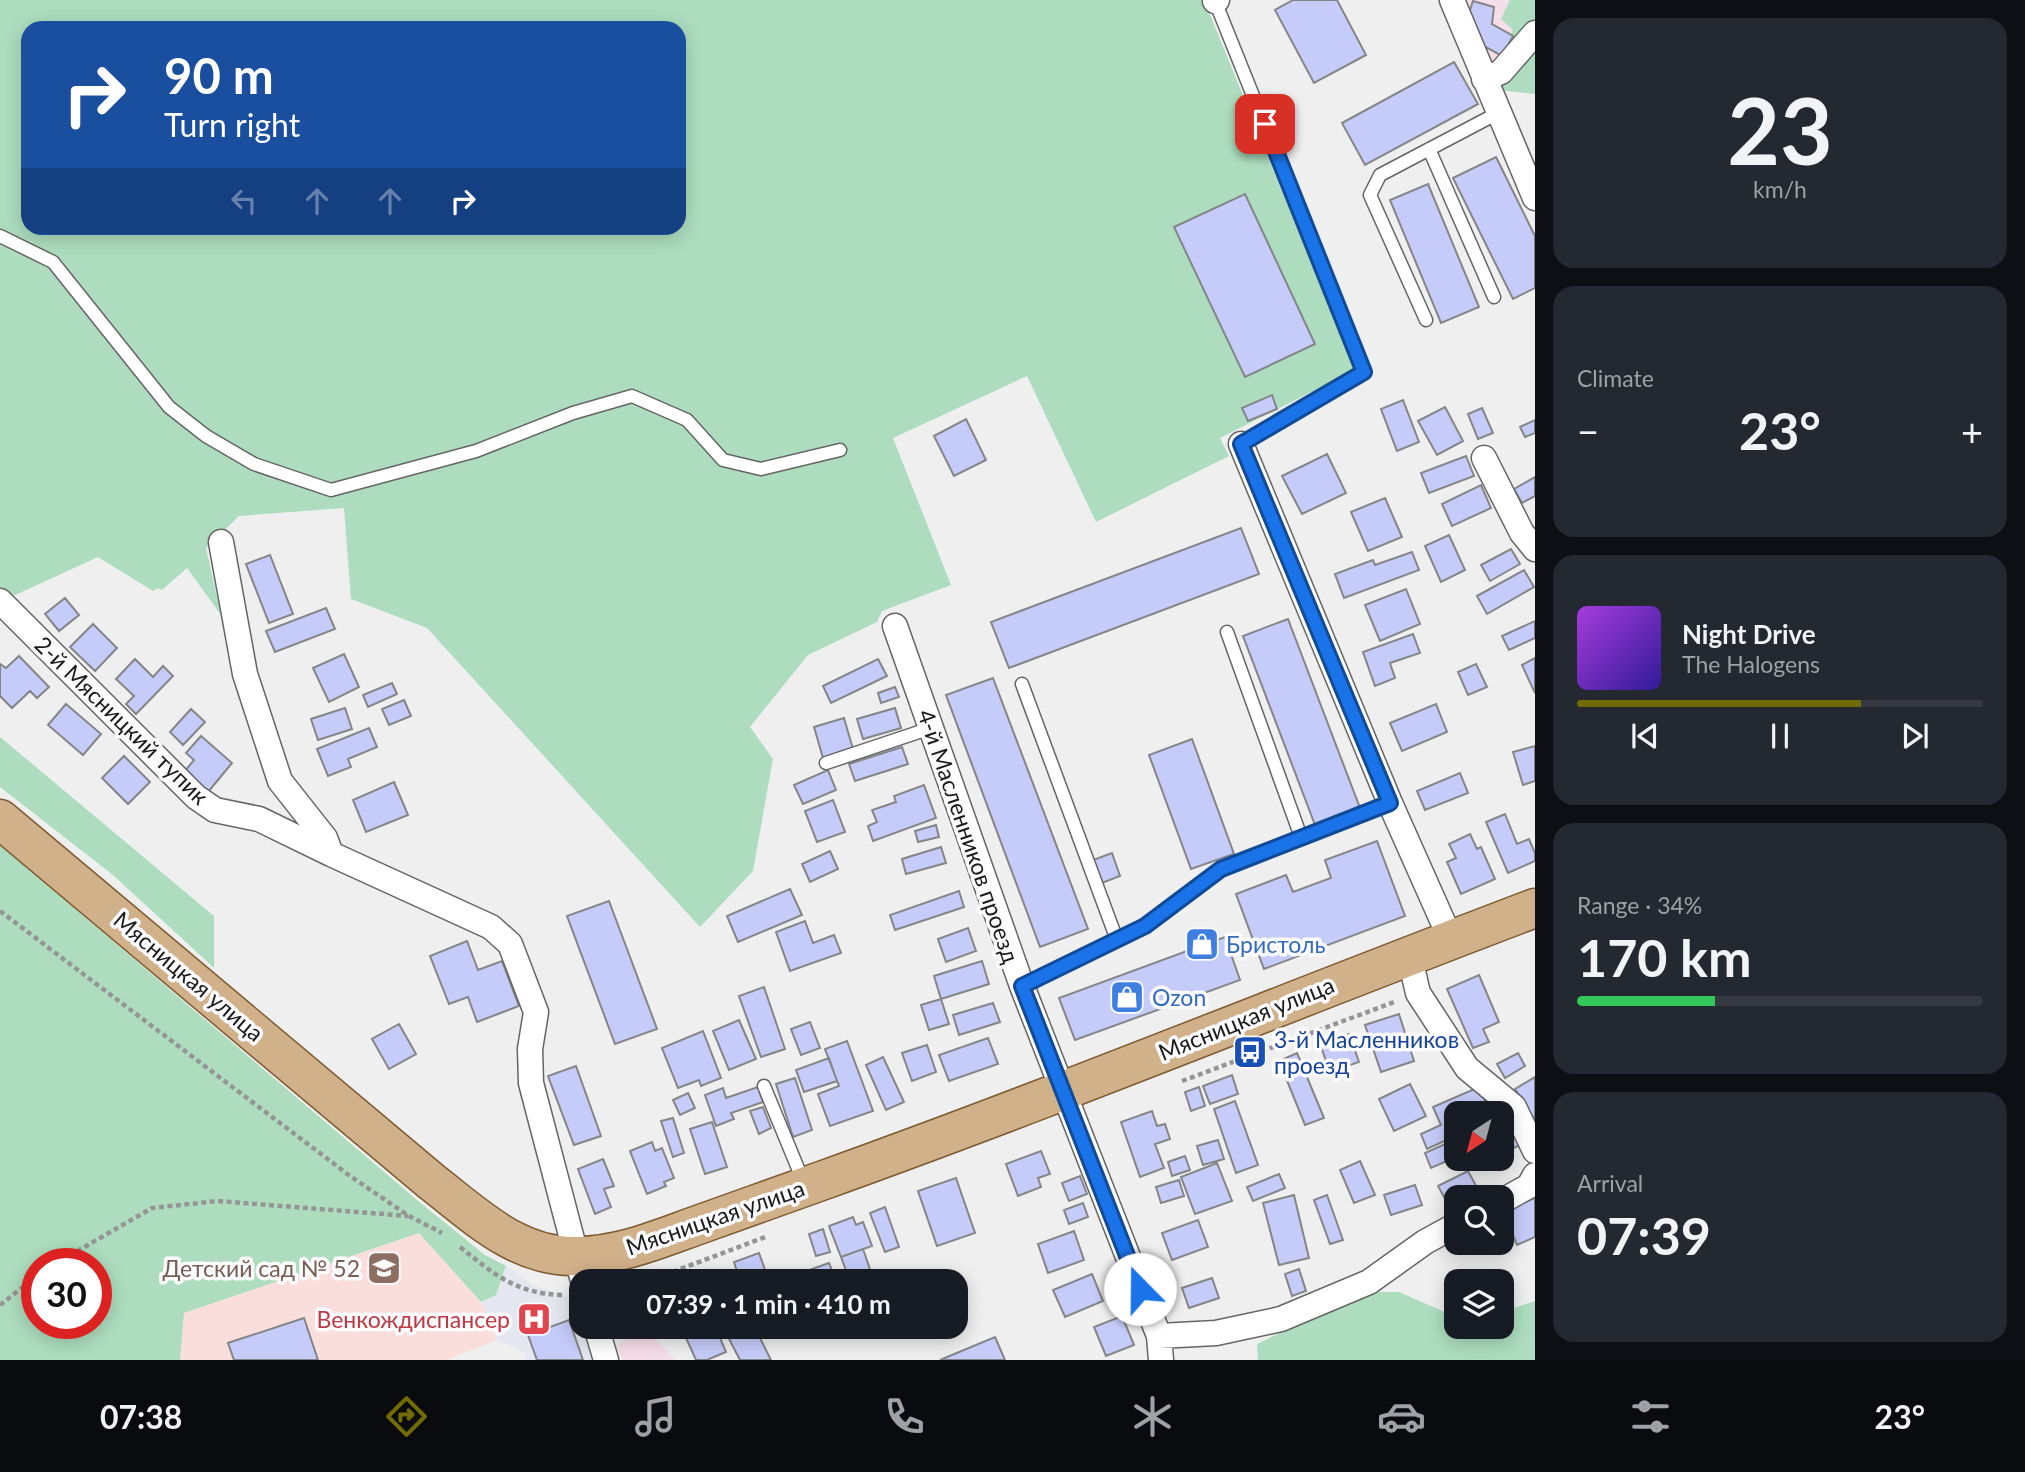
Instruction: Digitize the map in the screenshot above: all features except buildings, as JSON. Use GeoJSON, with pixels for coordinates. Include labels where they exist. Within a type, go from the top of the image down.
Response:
{"type":"FeatureCollection","features":[{"type":"Feature","properties":{"kind":"main road","name":"Мясницкая улица"},"geometry":{"type":"LineString","coordinates":[[0,819],[432,1182],[485,1223],[522,1246],[545,1254],[569,1272]]}},
{"type":"Feature","properties":{"kind":"main road","name":"Мясницкая улица"},"geometry":{"type":"LineString","coordinates":[[587,1269],[609,1254],[658,1240],[1061,1091],[1409,954],[1535,908]]}},
{"type":"Feature","properties":{"kind":"street"},"geometry":{"type":"LineString","coordinates":[[1452,0],[1535,198]]}},
{"type":"Feature","properties":{"kind":"street"},"geometry":{"type":"LineString","coordinates":[[1484,79],[1502,72],[1535,33]]}},
{"type":"Feature","properties":{"kind":"street"},"geometry":{"type":"LineString","coordinates":[[1241,444],[1390,803],[1451,940]]}},
{"type":"Feature","properties":{"kind":"street"},"geometry":{"type":"LineString","coordinates":[[1484,458],[1522,533],[1535,549]]}},
{"type":"Feature","properties":{"kind":"street"},"geometry":{"type":"LineString","coordinates":[[221,542],[245,674],[280,781],[325,838],[331,854]]}},
{"type":"Feature","properties":{"kind":"street","name":"2-й Мясницкий тупик"},"geometry":{"type":"LineString","coordinates":[[0,601],[196,797],[215,810],[260,819],[491,927],[510,944],[536,1012],[530,1049],[531,1083],[573,1269]]}},
{"type":"Feature","properties":{"kind":"street","name":"4-й Масленников проезд"},"geometry":{"type":"LineString","coordinates":[[895,626],[1022,986],[1160,1348]]}},
{"type":"Feature","properties":{"kind":"street"},"geometry":{"type":"LineString","coordinates":[[1409,954],[1418,993],[1467,1068],[1514,1107],[1535,1151]]}},
{"type":"Feature","properties":{"kind":"street"},"geometry":{"type":"LineString","coordinates":[[1514,1195],[1530,1186],[1535,1175]]}},
{"type":"Feature","properties":{"kind":"street"},"geometry":{"type":"LineString","coordinates":[[1160,1348],[1281,1319],[1369,1282],[1444,1232]]}},
{"type":"Feature","properties":{"kind":"street"},"geometry":{"type":"LineString","coordinates":[[600,1339],[606,1360]]}},
{"type":"Feature","properties":{"kind":"lane"},"geometry":{"type":"LineString","coordinates":[[1216,0],[1364,372],[1241,444]]}},
{"type":"Feature","properties":{"kind":"lane"},"geometry":{"type":"LineString","coordinates":[[1426,320],[1370,195],[1380,175],[1498,113]]}},
{"type":"Feature","properties":{"kind":"lane"},"geometry":{"type":"LineString","coordinates":[[1429,149],[1494,297]]}},
{"type":"Feature","properties":{"kind":"lane"},"geometry":{"type":"LineString","coordinates":[[0,236],[53,262],[169,407],[206,436],[254,464],[331,490],[476,451],[573,413],[632,396],[687,420],[723,460],[761,469],[840,450]]}},
{"type":"Feature","properties":{"kind":"lane"},"geometry":{"type":"LineString","coordinates":[[1227,632],[1301,837]]}},
{"type":"Feature","properties":{"kind":"lane"},"geometry":{"type":"LineString","coordinates":[[1021,684],[1117,940]]}},
{"type":"Feature","properties":{"kind":"lane"},"geometry":{"type":"LineString","coordinates":[[826,763],[931,728]]}},
{"type":"Feature","properties":{"kind":"lane"},"geometry":{"type":"LineString","coordinates":[[1022,986],[1145,926],[1221,869],[1390,803]]}},
{"type":"Feature","properties":{"kind":"lane"},"geometry":{"type":"LineString","coordinates":[[764,1086],[806,1186]]}},
{"type":"Feature","properties":{"kind":"path"},"geometry":{"type":"LineString","coordinates":[[0,911],[350,1176],[409,1216],[442,1233],[503,1281],[542,1294],[569,1280]]}},
{"type":"Feature","properties":{"kind":"path"},"geometry":{"type":"LineString","coordinates":[[83,1248],[152,1208],[218,1201],[409,1216]]}},
{"type":"Feature","properties":{"kind":"path"},"geometry":{"type":"LineString","coordinates":[[0,1306],[21,1289]]}},
{"type":"Feature","properties":{"kind":"shaded area"},"geometry":{"type":"Polygon","coordinates":[[[1461,0],[1510,0],[1501,19],[1513,30],[1489,73],[1461,0]]]}},
{"type":"Feature","properties":{"kind":"shaded area","name":"Детский сад № 52"},"geometry":{"type":"Polygon","coordinates":[[[419,1233],[481,1302],[497,1340],[447,1360],[180,1360],[184,1313],[419,1233]]]}},
{"type":"Feature","properties":{"kind":"shaded area","name":"Венкождиспансер"},"geometry":{"type":"Polygon","coordinates":[[[506,1266],[531,1284],[567,1297],[569,1339],[592,1339],[598,1360],[527,1360],[524,1352],[497,1340],[481,1302],[496,1295],[506,1266]]]}},
{"type":"Feature","properties":{"kind":"shaded area"},"geometry":{"type":"Polygon","coordinates":[[[628,1339],[655,1339],[675,1360],[623,1360],[616,1346],[628,1339]]]}},
{"type":"Feature","properties":{"kind":"green space"},"geometry":{"type":"Polygon","coordinates":[[[0,0],[1204,0],[1355,370],[1220,438],[1229,456],[1096,522],[1027,376],[893,438],[951,585],[882,611],[877,622],[808,655],[750,727],[773,759],[753,871],[700,927],[427,628],[351,599],[344,508],[239,516],[206,548],[221,615],[187,568],[162,590],[158,588],[153,591],[98,557],[13,596],[0,591],[0,0]]]}},
{"type":"Feature","properties":{"kind":"green space"},"geometry":{"type":"Polygon","coordinates":[[[1510,0],[1535,0],[1535,94],[1498,90],[1489,73],[1513,30],[1501,19],[1510,0]]]}},
{"type":"Feature","properties":{"kind":"green space"},"geometry":{"type":"Polygon","coordinates":[[[0,737],[214,916],[214,968],[113,875],[0,787],[0,737]]]}},
{"type":"Feature","properties":{"kind":"green space"},"geometry":{"type":"Polygon","coordinates":[[[0,845],[417,1200],[485,1255],[506,1266],[496,1295],[481,1302],[419,1233],[184,1313],[180,1360],[0,1360],[0,845]]]}},
{"type":"Feature","properties":{"kind":"green space"},"geometry":{"type":"Polygon","coordinates":[[[1365,1292],[1399,1292],[1444,1312],[1444,1339],[1514,1339],[1514,1308],[1535,1301],[1535,1360],[1258,1360],[1257,1344],[1365,1292]]]}},
{"type":"Feature","properties":{"kind":"place","name":"Бристоль"},"geometry":{"type":"Point","coordinates":[1202,944]}},
{"type":"Feature","properties":{"kind":"place","name":"Ozon"},"geometry":{"type":"Point","coordinates":[1127,997]}},
{"type":"Feature","properties":{"kind":"place","name":"3-й Масленников проезд"},"geometry":{"type":"Point","coordinates":[1250,1052]}},
{"type":"Feature","properties":{"kind":"place","name":"Детский сад № 52"},"geometry":{"type":"Point","coordinates":[384,1268]}},
{"type":"Feature","properties":{"kind":"place","name":"Венкождиспансер"},"geometry":{"type":"Point","coordinates":[534,1319]}},
{"type":"Feature","properties":{"kind":"route"},"geometry":{"type":"LineString","coordinates":[[1140,1289],[1022,986],[1145,926],[1221,869],[1390,803],[1241,444],[1364,372],[1265,124]]}}]}
